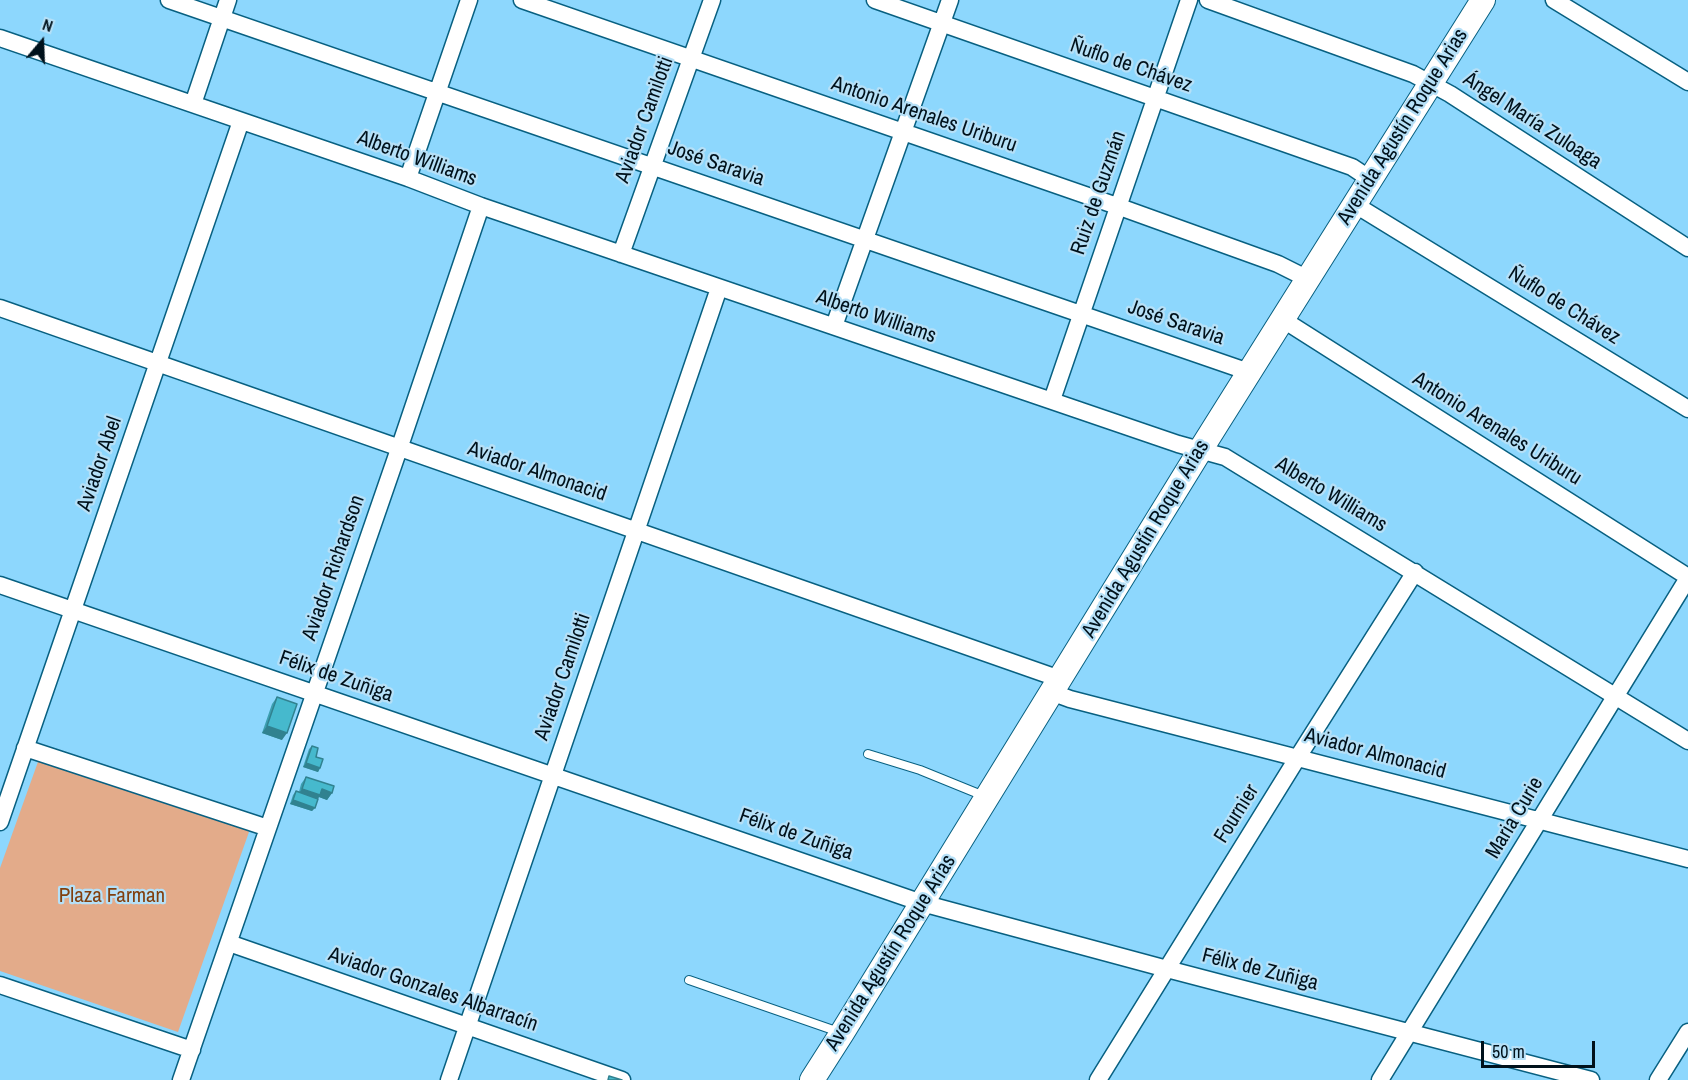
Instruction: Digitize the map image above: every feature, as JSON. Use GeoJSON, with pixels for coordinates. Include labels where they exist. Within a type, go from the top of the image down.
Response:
{"type":"FeatureCollection","features":[{"type":"Feature","properties":{"kind":"main road","name":"Avenida Agustín Roque Arias"},"geometry":{"type":"LineString","coordinates":[[812,1080],[1248,372],[1483,0]]}},
{"type":"Feature","properties":{"kind":"street","name":"José Saravia"},"geometry":{"type":"LineString","coordinates":[[169,0],[1248,372]]}},
{"type":"Feature","properties":{"kind":"street"},"geometry":{"type":"LineString","coordinates":[[193,104],[228,0]]}},
{"type":"Feature","properties":{"kind":"street"},"geometry":{"type":"LineString","coordinates":[[408,178],[469,0]]}},
{"type":"Feature","properties":{"kind":"street","name":"Antonio Arenales Uriburu"},"geometry":{"type":"LineString","coordinates":[[522,0],[1118,206],[1278,264],[1308,279]]}},
{"type":"Feature","properties":{"kind":"street","name":"Aviador Camilotti"},"geometry":{"type":"LineString","coordinates":[[621,254],[711,0]]}},
{"type":"Feature","properties":{"kind":"street","name":"Ñuflo de Chávez"},"geometry":{"type":"LineString","coordinates":[[875,0],[1352,167],[1370,179]]}},
{"type":"Feature","properties":{"kind":"street"},"geometry":{"type":"LineString","coordinates":[[834,326],[950,0]]}},
{"type":"Feature","properties":{"kind":"street","name":"Ruiz de Guzmán"},"geometry":{"type":"LineString","coordinates":[[1052,400],[1190,0]]}},
{"type":"Feature","properties":{"kind":"street","name":"Ángel María Zuloaga"},"geometry":{"type":"LineString","coordinates":[[1209,0],[1413,74],[1450,94],[1688,248]]}},
{"type":"Feature","properties":{"kind":"street"},"geometry":{"type":"LineString","coordinates":[[1554,0],[1688,82]]}},
{"type":"Feature","properties":{"kind":"street","name":"Alberto Williams"},"geometry":{"type":"LineString","coordinates":[[0,39],[408,178],[481,206],[719,288],[1178,444],[1225,457],[1688,741]]}},
{"type":"Feature","properties":{"kind":"street","name":"Aviador Abel"},"geometry":{"type":"LineString","coordinates":[[0,822],[241,121]]}},
{"type":"Feature","properties":{"kind":"street","name":"Ñuflo de Chávez"},"geometry":{"type":"LineString","coordinates":[[1354,204],[1688,409]]}},
{"type":"Feature","properties":{"kind":"street","name":"Aviador Richardson"},"geometry":{"type":"LineString","coordinates":[[181,1080],[481,206]]}},
{"type":"Feature","properties":{"kind":"street","name":"Aviador Camilotti"},"geometry":{"type":"LineString","coordinates":[[448,1080],[719,288]]}},
{"type":"Feature","properties":{"kind":"street","name":"Aviador Almonacid"},"geometry":{"type":"LineString","coordinates":[[0,308],[399,449],[637,530],[1056,686],[1070,699],[1688,859]]}},
{"type":"Feature","properties":{"kind":"street","name":"Antonio Arenales Uriburu"},"geometry":{"type":"LineString","coordinates":[[1282,320],[1688,577]]}},
{"type":"Feature","properties":{"kind":"street","name":"Fournier"},"geometry":{"type":"LineString","coordinates":[[1098,1080],[1415,572]]}},
{"type":"Feature","properties":{"kind":"street","name":"Maria Curie"},"geometry":{"type":"LineString","coordinates":[[1380,1080],[1688,577]]}},
{"type":"Feature","properties":{"kind":"street","name":"Félix de Zuñiga"},"geometry":{"type":"LineString","coordinates":[[0,585],[922,903],[1591,1080]]}},
{"type":"Feature","properties":{"kind":"street"},"geometry":{"type":"LineString","coordinates":[[25,748],[268,828]]}},
{"type":"Feature","properties":{"kind":"street","name":"Aviador Gonzales Albarracín"},"geometry":{"type":"LineString","coordinates":[[229,943],[622,1080]]}},
{"type":"Feature","properties":{"kind":"street"},"geometry":{"type":"LineString","coordinates":[[0,985],[192,1050]]}},
{"type":"Feature","properties":{"kind":"street"},"geometry":{"type":"LineString","coordinates":[[1658,1080],[1688,1032]]}},
{"type":"Feature","properties":{"kind":"lane"},"geometry":{"type":"LineString","coordinates":[[868,754],[920,770],[987,797]]}},
{"type":"Feature","properties":{"kind":"lane"},"geometry":{"type":"LineString","coordinates":[[690,980],[843,1033]]}},
{"type":"Feature","properties":{"kind":"green space","name":"Plaza Farman"},"geometry":{"type":"Polygon","coordinates":[[[39,759],[244,826],[249,832],[178,1032],[0,971],[0,868],[39,759]]]}},
{"type":"Feature","properties":{"kind":"building"},"geometry":{"type":"Polygon","coordinates":[[[277,697],[297,704],[287,733],[267,726],[277,697]]]}},
{"type":"Feature","properties":{"kind":"building"},"geometry":{"type":"Polygon","coordinates":[[[312,746],[318,748],[316,757],[323,759],[320,768],[306,763],[312,746]]]}},
{"type":"Feature","properties":{"kind":"building"},"geometry":{"type":"Polygon","coordinates":[[[306,777],[334,786],[332,793],[322,789],[320,795],[302,789],[306,777]]]}},
{"type":"Feature","properties":{"kind":"building"},"geometry":{"type":"Polygon","coordinates":[[[296,791],[318,799],[315,808],[293,800],[296,791]]]}},
{"type":"Feature","properties":{"kind":"building"},"geometry":{"type":"Polygon","coordinates":[[[609,1076],[622,1080],[608,1080],[609,1076]]]}}]}
